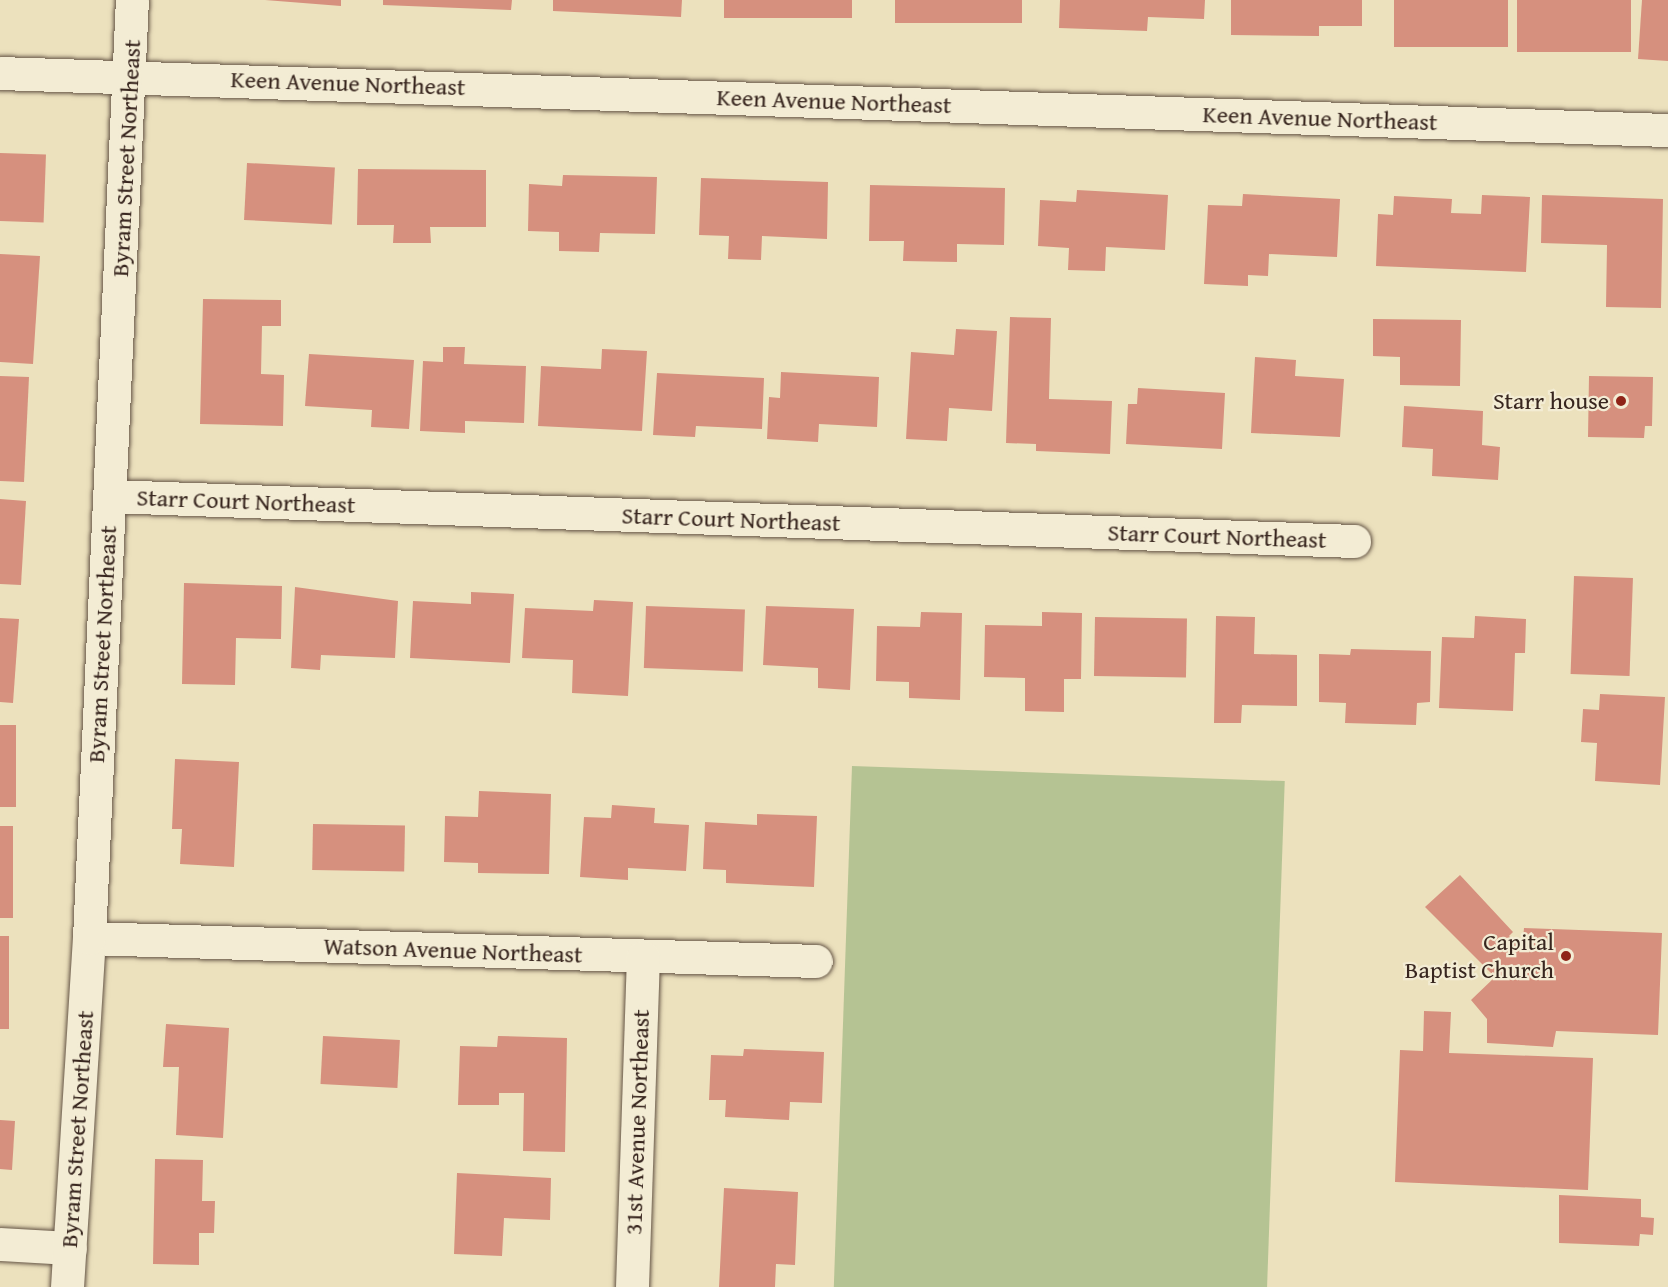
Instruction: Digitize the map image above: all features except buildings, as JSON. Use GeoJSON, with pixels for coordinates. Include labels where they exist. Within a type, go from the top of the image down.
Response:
{"type":"FeatureCollection","features":[{"type":"Feature","properties":{"kind":"street","name":"Byram Street Northeast"},"geometry":{"type":"LineString","coordinates":[[67,1287],[90,938],[109,496],[132,76],[132,0]]}},
{"type":"Feature","properties":{"kind":"street","name":"Keen Avenue Northeast"},"geometry":{"type":"LineString","coordinates":[[0,73],[1668,130]]}},
{"type":"Feature","properties":{"kind":"street","name":"Starr Court Northeast"},"geometry":{"type":"LineString","coordinates":[[109,496],[1354,541]]}},
{"type":"Feature","properties":{"kind":"street","name":"Watson Avenue Northeast"},"geometry":{"type":"LineString","coordinates":[[90,938],[816,961]]}},
{"type":"Feature","properties":{"kind":"street","name":"31st Avenue Northeast"},"geometry":{"type":"LineString","coordinates":[[632,1287],[644,957]]}},
{"type":"Feature","properties":{"kind":"street"},"geometry":{"type":"LineString","coordinates":[[0,1244],[70,1248]]}},
{"type":"Feature","properties":{"kind":"green space"},"geometry":{"type":"Polygon","coordinates":[[[852,766],[1285,781],[1267,1287],[834,1287],[852,766]]]}},
{"type":"Feature","properties":{"kind":"place","name":"Starr house"},"geometry":{"type":"Point","coordinates":[1621,401]}},
{"type":"Feature","properties":{"kind":"place","name":"Capital Baptist Church"},"geometry":{"type":"Point","coordinates":[1566,956]}}]}
